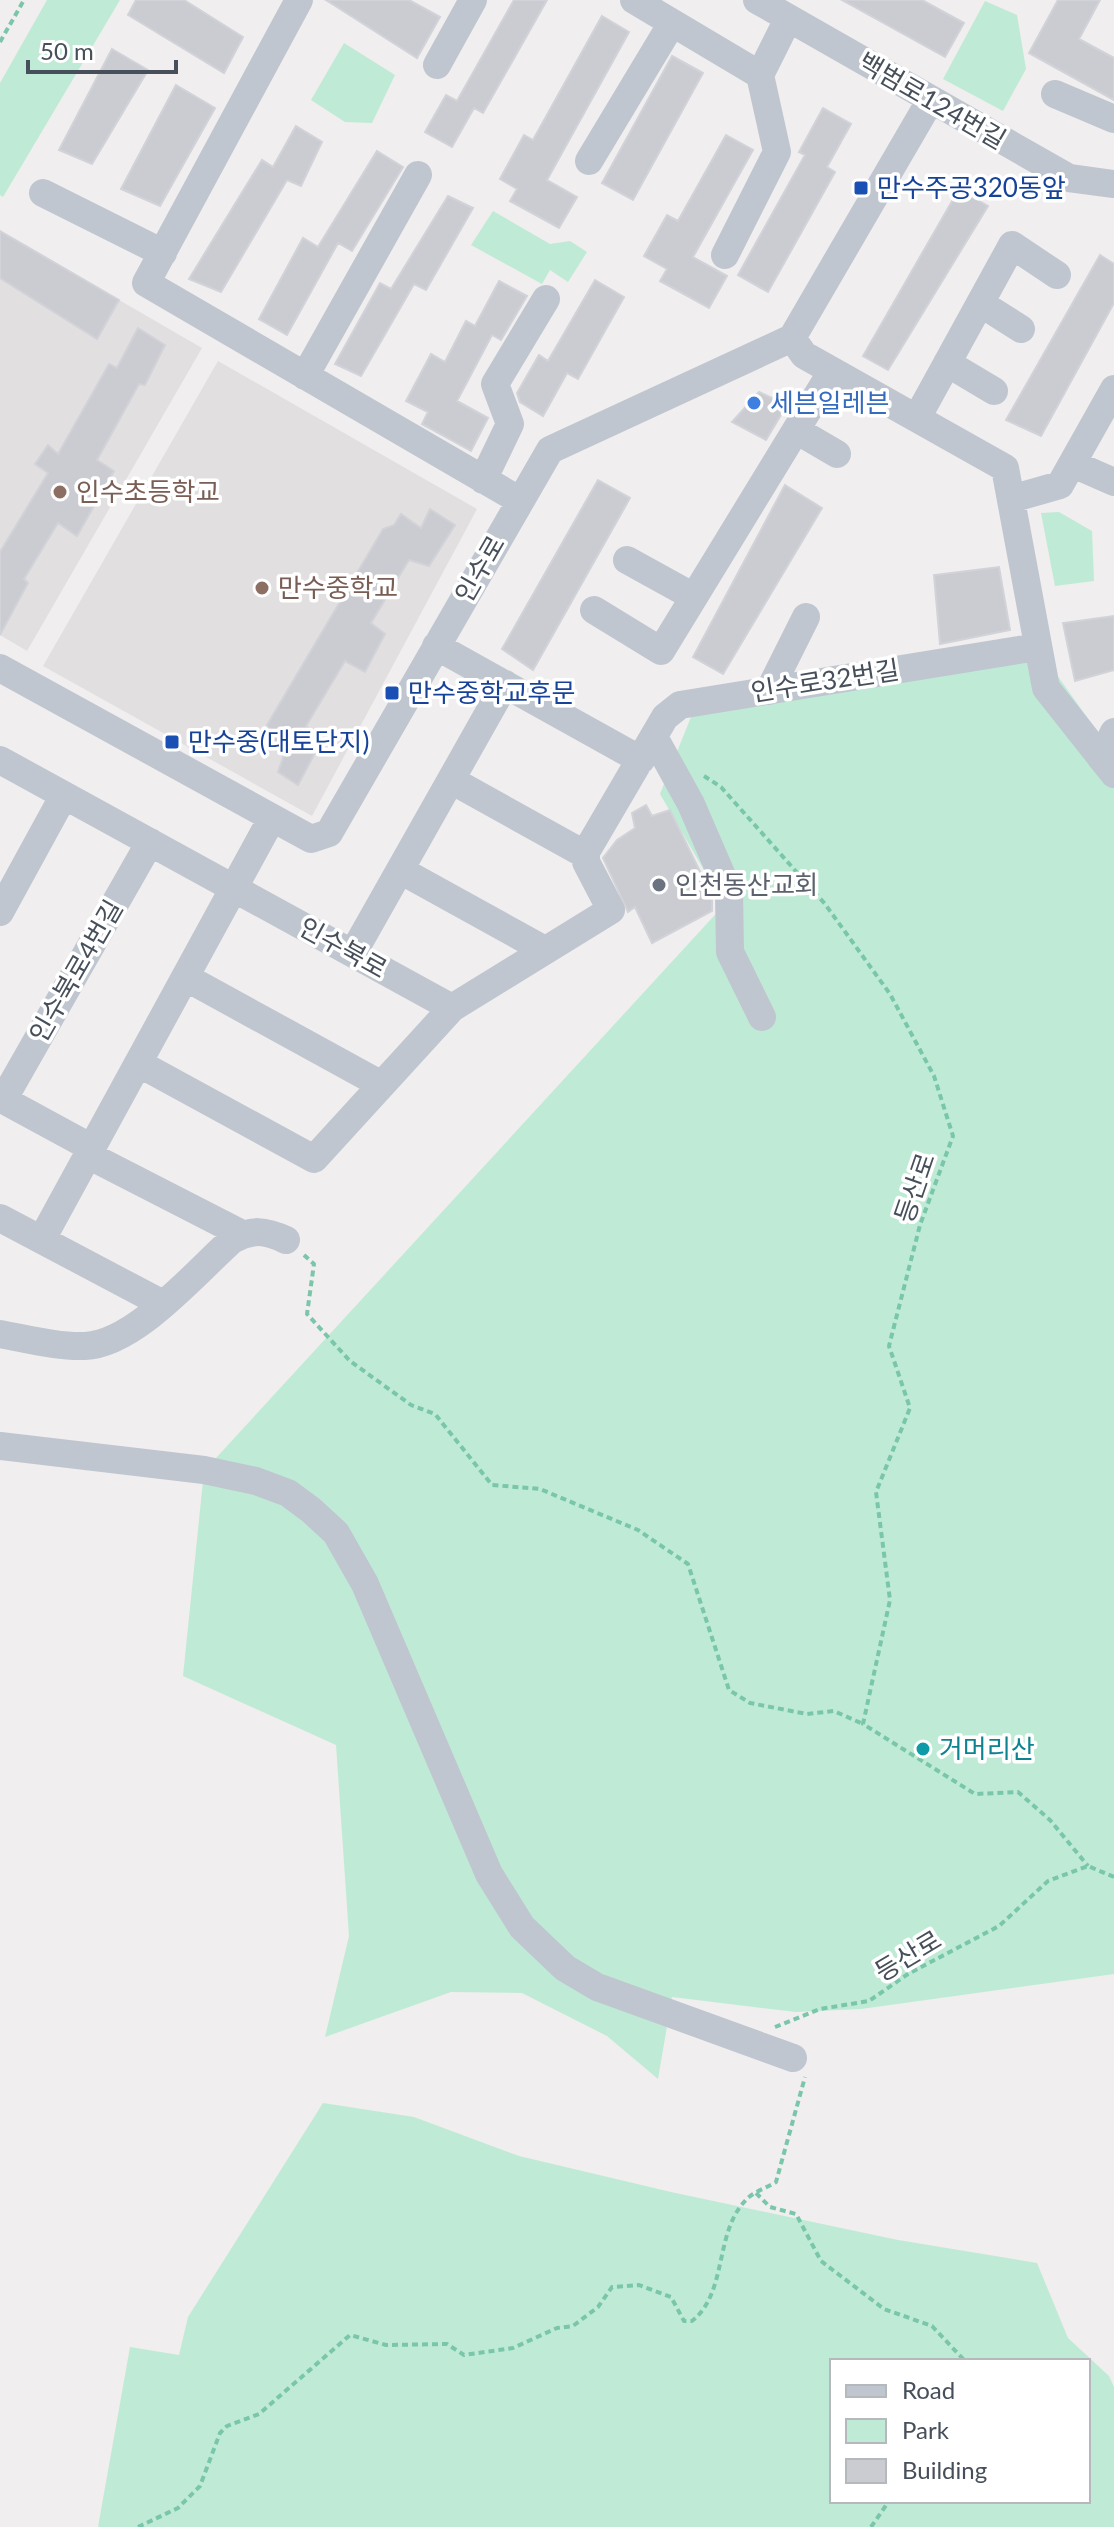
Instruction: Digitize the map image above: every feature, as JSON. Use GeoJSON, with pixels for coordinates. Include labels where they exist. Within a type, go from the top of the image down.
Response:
{"type":"FeatureCollection","features":[{"type":"Feature","properties":{"kind":"street"},"geometry":{"type":"LineString","coordinates":[[299,0],[146,283],[519,500]]}},
{"type":"Feature","properties":{"kind":"street"},"geometry":{"type":"LineString","coordinates":[[437,65],[473,0]]}},
{"type":"Feature","properties":{"kind":"street"},"geometry":{"type":"LineString","coordinates":[[634,0],[760,75]]}},
{"type":"Feature","properties":{"kind":"street","name":"백범로124번길"},"geometry":{"type":"LineString","coordinates":[[757,0],[1069,178],[1114,184]]}},
{"type":"Feature","properties":{"kind":"street"},"geometry":{"type":"LineString","coordinates":[[725,255],[777,152],[760,75],[788,19]]}},
{"type":"Feature","properties":{"kind":"street"},"geometry":{"type":"LineString","coordinates":[[589,161],[672,23]]}},
{"type":"Feature","properties":{"kind":"street"},"geometry":{"type":"LineString","coordinates":[[1055,94],[1114,119]]}},
{"type":"Feature","properties":{"kind":"street"},"geometry":{"type":"LineString","coordinates":[[930,101],[792,338],[804,355],[1005,468],[1014,503],[1046,688],[1108,766]]}},
{"type":"Feature","properties":{"kind":"street"},"geometry":{"type":"LineString","coordinates":[[305,376],[418,175]]}},
{"type":"Feature","properties":{"kind":"street"},"geometry":{"type":"LineString","coordinates":[[43,193],[163,253]]}},
{"type":"Feature","properties":{"kind":"street"},"geometry":{"type":"LineString","coordinates":[[917,418],[1012,245],[1057,275]]}},
{"type":"Feature","properties":{"kind":"street"},"geometry":{"type":"LineString","coordinates":[[483,480],[510,424],[495,384],[546,299]]}},
{"type":"Feature","properties":{"kind":"street"},"geometry":{"type":"LineString","coordinates":[[980,303],[1021,329]]}},
{"type":"Feature","properties":{"kind":"street","name":"인수로"},"geometry":{"type":"LineString","coordinates":[[0,668],[311,839],[329,833],[550,450],[792,338]]}},
{"type":"Feature","properties":{"kind":"street"},"geometry":{"type":"LineString","coordinates":[[947,363],[994,391]]}},
{"type":"Feature","properties":{"kind":"street"},"geometry":{"type":"LineString","coordinates":[[594,610],[661,651],[832,371]]}},
{"type":"Feature","properties":{"kind":"street"},"geometry":{"type":"LineString","coordinates":[[1014,503],[1060,485],[1110,404]]}},
{"type":"Feature","properties":{"kind":"street"},"geometry":{"type":"LineString","coordinates":[[796,430],[837,454]]}},
{"type":"Feature","properties":{"kind":"street"},"geometry":{"type":"LineString","coordinates":[[1073,464],[1114,482]]}},
{"type":"Feature","properties":{"kind":"street"},"geometry":{"type":"LineString","coordinates":[[1014,503],[1070,496]]}},
{"type":"Feature","properties":{"kind":"street"},"geometry":{"type":"LineString","coordinates":[[627,560],[694,597]]}},
{"type":"Feature","properties":{"kind":"street"},"geometry":{"type":"LineString","coordinates":[[769,691],[806,617]]}},
{"type":"Feature","properties":{"kind":"street"},"geometry":{"type":"LineString","coordinates":[[436,646],[505,684],[653,751],[691,804],[729,892],[730,952],[762,1017]]}},
{"type":"Feature","properties":{"kind":"street","name":"인수로32번길"},"geometry":{"type":"LineString","coordinates":[[586,855],[653,751],[665,717],[680,705],[1037,647]]}},
{"type":"Feature","properties":{"kind":"street"},"geometry":{"type":"LineString","coordinates":[[353,953],[505,684]]}},
{"type":"Feature","properties":{"kind":"street"},"geometry":{"type":"LineString","coordinates":[[1108,766],[1114,732]]}},
{"type":"Feature","properties":{"kind":"street"},"geometry":{"type":"LineString","coordinates":[[0,760],[234,887]]}},
{"type":"Feature","properties":{"kind":"street"},"geometry":{"type":"LineString","coordinates":[[138,1063],[314,1159],[452,1008],[543,949],[611,910],[586,862],[586,855],[451,780]]}},
{"type":"Feature","properties":{"kind":"street"},"geometry":{"type":"LineString","coordinates":[[0,912],[8,876],[64,795]]}},
{"type":"Feature","properties":{"kind":"street"},"geometry":{"type":"LineString","coordinates":[[42,1239],[272,818]]}},
{"type":"Feature","properties":{"kind":"street","name":"인수북로4번길"},"geometry":{"type":"LineString","coordinates":[[2,1099],[150,842]]}},
{"type":"Feature","properties":{"kind":"street"},"geometry":{"type":"LineString","coordinates":[[400,870],[543,949]]}},
{"type":"Feature","properties":{"kind":"street","name":"인수북로"},"geometry":{"type":"LineString","coordinates":[[234,887],[452,1008]]}},
{"type":"Feature","properties":{"kind":"street"},"geometry":{"type":"LineString","coordinates":[[185,977],[380,1084]]}},
{"type":"Feature","properties":{"kind":"street"},"geometry":{"type":"LineString","coordinates":[[2,1099],[242,1234]]}},
{"type":"Feature","properties":{"kind":"street"},"geometry":{"type":"LineString","coordinates":[[0,1218],[161,1303]]}},
{"type":"Feature","properties":{"kind":"street"},"geometry":{"type":"LineString","coordinates":[[0,1334],[88,1346],[119,1338],[138,1326],[242,1234],[250,1230],[271,1233],[286,1240]]}},
{"type":"Feature","properties":{"kind":"street"},"geometry":{"type":"LineString","coordinates":[[0,1446],[204,1470],[256,1481],[288,1493],[311,1510],[336,1533],[359,1571],[489,1874],[522,1927],[565,1968],[597,1987],[793,2058]]}},
{"type":"Feature","properties":{"kind":"path"},"geometry":{"type":"LineString","coordinates":[[0,42],[24,0]]}},
{"type":"Feature","properties":{"kind":"path","name":"등산로"},"geometry":{"type":"LineString","coordinates":[[653,751],[721,787],[825,904],[890,994],[934,1076],[953,1136],[920,1225],[889,1346],[910,1408],[876,1492],[890,1600],[863,1724]]}},
{"type":"Feature","properties":{"kind":"path"},"geometry":{"type":"LineString","coordinates":[[286,1240],[314,1264],[307,1314],[350,1361],[411,1405],[435,1414],[492,1485],[540,1489],[638,1530],[688,1564],[729,1690],[750,1703],[807,1714],[834,1711],[863,1724],[975,1794],[1018,1792],[1050,1820],[1088,1866],[1114,1877]]}},
{"type":"Feature","properties":{"kind":"path","name":"등산로"},"geometry":{"type":"LineString","coordinates":[[769,2028],[820,2009],[869,2001],[908,1974],[999,1926],[1048,1881],[1088,1866]]}},
{"type":"Feature","properties":{"kind":"path"},"geometry":{"type":"LineString","coordinates":[[138,2527],[178,2508],[200,2486],[220,2433],[227,2426],[259,2414],[350,2335],[386,2345],[447,2344],[464,2355],[513,2348],[557,2328],[573,2326],[598,2307],[612,2287],[639,2285],[671,2297],[684,2321],[692,2321],[705,2311],[733,2222],[748,2198],[776,2182],[807,2068],[793,2058]]}},
{"type":"Feature","properties":{"kind":"path"},"geometry":{"type":"LineString","coordinates":[[756,2193],[770,2207],[796,2214],[821,2261],[884,2309],[932,2326],[963,2359]]}},
{"type":"Feature","properties":{"kind":"path"},"geometry":{"type":"LineString","coordinates":[[871,2527],[888,2503]]}},
{"type":"Feature","properties":{"kind":"shaded area","name":"인수초등학교"},"geometry":{"type":"Polygon","coordinates":[[[0,231],[202,348],[27,651],[0,635],[0,231]]]}},
{"type":"Feature","properties":{"kind":"shaded area","name":"만수중학교"},"geometry":{"type":"Polygon","coordinates":[[[218,361],[477,509],[312,816],[43,666],[218,361]]]}},
{"type":"Feature","properties":{"kind":"green space"},"geometry":{"type":"Polygon","coordinates":[[[47,0],[120,0],[3,197],[0,195],[0,83],[47,0]]]}},
{"type":"Feature","properties":{"kind":"green space"},"geometry":{"type":"Polygon","coordinates":[[[985,1],[1017,15],[1026,69],[1003,111],[943,79],[985,1]]]}},
{"type":"Feature","properties":{"kind":"green space"},"geometry":{"type":"Polygon","coordinates":[[[344,43],[395,75],[372,123],[345,122],[311,100],[344,43]]]}},
{"type":"Feature","properties":{"kind":"green space"},"geometry":{"type":"Polygon","coordinates":[[[493,211],[550,244],[570,241],[587,252],[568,282],[550,270],[542,284],[471,245],[493,211]]]}},
{"type":"Feature","properties":{"kind":"green space"},"geometry":{"type":"Polygon","coordinates":[[[1059,512],[1092,531],[1094,581],[1055,586],[1041,513],[1059,512]]]}},
{"type":"Feature","properties":{"kind":"green space"},"geometry":{"type":"Polygon","coordinates":[[[1037,647],[1114,755],[1114,1974],[861,2009],[796,2012],[672,1997],[658,2079],[607,2036],[522,1993],[451,1992],[325,2037],[349,1936],[336,1745],[183,1676],[204,1471],[724,905],[660,794],[697,702],[1037,647]]]}},
{"type":"Feature","properties":{"kind":"green space"},"geometry":{"type":"Polygon","coordinates":[[[323,2103],[414,2117],[519,2156],[671,2192],[898,2240],[1037,2263],[1068,2338],[1109,2376],[1114,2387],[1114,2527],[98,2527],[130,2347],[179,2355],[188,2317],[323,2103]]]}},
{"type":"Feature","properties":{"kind":"building"},"geometry":{"type":"Polygon","coordinates":[[[136,0],[184,0],[243,37],[224,73],[128,15],[136,0]]]}},
{"type":"Feature","properties":{"kind":"building"},"geometry":{"type":"Polygon","coordinates":[[[326,0],[409,0],[440,17],[417,58],[326,0]]]}},
{"type":"Feature","properties":{"kind":"building"},"geometry":{"type":"Polygon","coordinates":[[[514,0],[547,0],[483,113],[474,108],[452,147],[425,132],[446,95],[457,101],[514,0]]]}},
{"type":"Feature","properties":{"kind":"building"},"geometry":{"type":"Polygon","coordinates":[[[842,0],[922,0],[964,23],[945,57],[842,0]]]}},
{"type":"Feature","properties":{"kind":"building"},"geometry":{"type":"Polygon","coordinates":[[[1058,0],[1100,0],[1079,39],[1114,58],[1114,100],[1029,53],[1058,0]]]}},
{"type":"Feature","properties":{"kind":"building"},"geometry":{"type":"Polygon","coordinates":[[[602,16],[629,32],[547,180],[577,197],[559,228],[510,201],[517,189],[500,179],[524,135],[533,140],[602,16]]]}},
{"type":"Feature","properties":{"kind":"building"},"geometry":{"type":"Polygon","coordinates":[[[112,49],[148,70],[92,164],[59,150],[112,49]]]}},
{"type":"Feature","properties":{"kind":"building"},"geometry":{"type":"Polygon","coordinates":[[[672,56],[703,73],[633,200],[602,183],[672,56]]]}},
{"type":"Feature","properties":{"kind":"building"},"geometry":{"type":"Polygon","coordinates":[[[176,85],[215,108],[160,206],[121,189],[176,85]]]}},
{"type":"Feature","properties":{"kind":"building"},"geometry":{"type":"Polygon","coordinates":[[[823,108],[851,124],[827,167],[835,172],[768,292],[738,275],[805,155],[799,152],[823,108]]]}},
{"type":"Feature","properties":{"kind":"building"},"geometry":{"type":"Polygon","coordinates":[[[296,126],[322,142],[301,186],[287,180],[221,292],[189,279],[262,160],[273,167],[296,126]]]}},
{"type":"Feature","properties":{"kind":"building"},"geometry":{"type":"Polygon","coordinates":[[[726,135],[753,150],[693,257],[727,276],[709,308],[660,281],[667,269],[644,256],[667,215],[678,221],[726,135]]]}},
{"type":"Feature","properties":{"kind":"building"},"geometry":{"type":"Polygon","coordinates":[[[377,151],[403,167],[352,251],[338,243],[287,335],[259,319],[303,238],[318,247],[377,151]]]}},
{"type":"Feature","properties":{"kind":"building"},"geometry":{"type":"Polygon","coordinates":[[[959,189],[988,206],[888,370],[863,356],[959,189]]]}},
{"type":"Feature","properties":{"kind":"building"},"geometry":{"type":"Polygon","coordinates":[[[448,196],[473,208],[426,290],[414,284],[361,376],[335,364],[380,283],[391,289],[448,196]]]}},
{"type":"Feature","properties":{"kind":"building"},"geometry":{"type":"Polygon","coordinates":[[[0,231],[119,300],[97,339],[0,278],[0,231]]]}},
{"type":"Feature","properties":{"kind":"building"},"geometry":{"type":"Polygon","coordinates":[[[1100,255],[1114,264],[1114,303],[1041,436],[1006,420],[1100,255]]]}},
{"type":"Feature","properties":{"kind":"building"},"geometry":{"type":"Polygon","coordinates":[[[595,280],[624,297],[578,379],[567,373],[543,416],[520,402],[517,393],[539,355],[548,361],[595,280]]]}},
{"type":"Feature","properties":{"kind":"building"},"geometry":{"type":"Polygon","coordinates":[[[499,281],[527,296],[501,340],[492,335],[457,401],[488,418],[471,451],[422,424],[428,412],[406,401],[431,354],[445,362],[466,321],[475,326],[499,281]]]}},
{"type":"Feature","properties":{"kind":"building"},"geometry":{"type":"Polygon","coordinates":[[[138,328],[165,345],[145,385],[139,384],[97,460],[114,471],[77,536],[58,523],[24,579],[28,583],[0,635],[0,552],[48,473],[35,464],[48,445],[58,454],[109,364],[117,368],[138,328]]]}},
{"type":"Feature","properties":{"kind":"building"},"geometry":{"type":"Polygon","coordinates":[[[759,392],[787,405],[766,440],[732,422],[759,392]]]}},
{"type":"Feature","properties":{"kind":"building"},"geometry":{"type":"Polygon","coordinates":[[[598,480],[630,498],[533,670],[502,649],[598,480]]]}},
{"type":"Feature","properties":{"kind":"building"},"geometry":{"type":"Polygon","coordinates":[[[785,485],[822,508],[723,674],[693,657],[785,485]]]}},
{"type":"Feature","properties":{"kind":"building"},"geometry":{"type":"Polygon","coordinates":[[[430,509],[455,525],[429,566],[409,560],[371,623],[385,634],[365,672],[345,661],[306,726],[323,738],[298,785],[278,772],[286,749],[269,740],[272,732],[267,725],[383,529],[394,525],[401,514],[421,528],[430,509]]]}},
{"type":"Feature","properties":{"kind":"building"},"geometry":{"type":"Polygon","coordinates":[[[999,567],[1010,630],[940,644],[934,575],[999,567]]]}},
{"type":"Feature","properties":{"kind":"building"},"geometry":{"type":"Polygon","coordinates":[[[1114,616],[1114,670],[1075,681],[1063,623],[1114,616]]]}},
{"type":"Feature","properties":{"kind":"building","name":"인천동산교회"},"geometry":{"type":"Polygon","coordinates":[[[646,805],[652,816],[670,810],[712,896],[712,911],[652,943],[635,907],[628,912],[603,858],[617,840],[635,828],[632,813],[646,805]]]}},
{"type":"Feature","properties":{"kind":"place","name":"만수주공320동앞"},"geometry":{"type":"Point","coordinates":[861,188]}},
{"type":"Feature","properties":{"kind":"place","name":"세븐일레븐"},"geometry":{"type":"Point","coordinates":[754,403]}},
{"type":"Feature","properties":{"kind":"place","name":"인수초등학교"},"geometry":{"type":"Point","coordinates":[60,492]}},
{"type":"Feature","properties":{"kind":"place","name":"만수중학교"},"geometry":{"type":"Point","coordinates":[262,588]}},
{"type":"Feature","properties":{"kind":"place","name":"만수중학교후문"},"geometry":{"type":"Point","coordinates":[392,693]}},
{"type":"Feature","properties":{"kind":"place","name":"만수중(대토단지)"},"geometry":{"type":"Point","coordinates":[172,742]}},
{"type":"Feature","properties":{"kind":"place","name":"인천동산교회"},"geometry":{"type":"Point","coordinates":[659,885]}},
{"type":"Feature","properties":{"kind":"place","name":"거머리산"},"geometry":{"type":"Point","coordinates":[923,1749]}}]}
